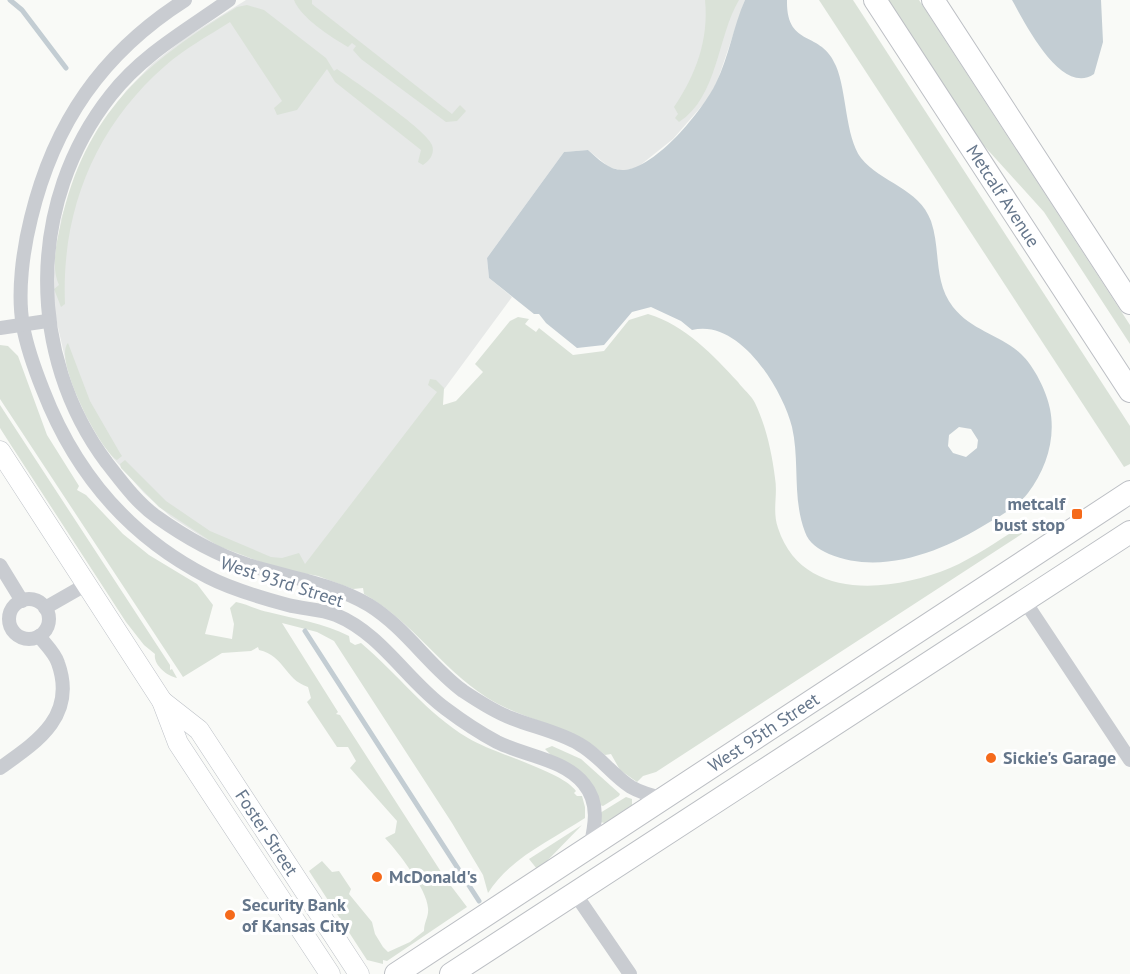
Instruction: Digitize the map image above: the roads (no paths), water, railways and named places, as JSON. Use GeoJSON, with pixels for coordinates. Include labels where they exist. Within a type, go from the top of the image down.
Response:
{"type":"FeatureCollection","features":[{"type":"Feature","properties":{"kind":"main road","name":"Metcalf Avenue"},"geometry":{"type":"LineString","coordinates":[[875,0],[1130,391]]}},
{"type":"Feature","properties":{"kind":"main road"},"geometry":{"type":"LineString","coordinates":[[933,0],[1130,303]]}},
{"type":"Feature","properties":{"kind":"main road","name":"West 95th Street"},"geometry":{"type":"LineString","coordinates":[[396,974],[1130,492]]}},
{"type":"Feature","properties":{"kind":"main road","name":"West 95th Street"},"geometry":{"type":"LineString","coordinates":[[451,974],[576,895],[1130,532]]}},
{"type":"Feature","properties":{"kind":"street","name":"West 93rd Street"},"geometry":{"type":"LineString","coordinates":[[184,0],[159,16],[116,56],[74,107],[56,141],[39,183],[27,234],[22,279],[22,325],[37,374],[71,451],[109,504],[135,529],[172,558],[211,579],[288,605],[335,614],[371,636],[425,692],[446,710],[498,742],[560,766],[583,783],[594,801],[595,823],[590,848]]}},
{"type":"Feature","properties":{"kind":"street","name":"West 93rd Street"},"geometry":{"type":"LineString","coordinates":[[229,0],[174,36],[132,71],[93,121],[75,151],[64,182],[49,243],[47,321],[64,381],[88,433],[116,475],[153,514],[206,548],[245,564],[346,594],[369,605],[391,621],[440,672],[463,691],[508,717],[580,744],[632,788],[665,799]]}},
{"type":"Feature","properties":{"kind":"street"},"geometry":{"type":"LineString","coordinates":[[116,56],[132,71]]}},
{"type":"Feature","properties":{"kind":"street"},"geometry":{"type":"LineString","coordinates":[[0,328],[47,321]]}},
{"type":"Feature","properties":{"kind":"street","name":"Foster Street"},"geometry":{"type":"LineString","coordinates":[[0,451],[162,701],[178,743],[330,974]]}},
{"type":"Feature","properties":{"kind":"street"},"geometry":{"type":"LineString","coordinates":[[0,565],[22,601]]}},
{"type":"Feature","properties":{"kind":"street"},"geometry":{"type":"LineString","coordinates":[[45,608],[87,584]]}},
{"type":"Feature","properties":{"kind":"street"},"geometry":{"type":"LineString","coordinates":[[35,600],[45,608],[47,626],[39,636],[27,639],[11,628],[12,609],[22,601],[35,600]]}},
{"type":"Feature","properties":{"kind":"street"},"geometry":{"type":"LineString","coordinates":[[1024,600],[1130,760]]}},
{"type":"Feature","properties":{"kind":"street"},"geometry":{"type":"LineString","coordinates":[[0,768],[38,742],[56,717],[61,690],[58,661],[39,636]]}},
{"type":"Feature","properties":{"kind":"street","name":"Foster Street"},"geometry":{"type":"LineString","coordinates":[[162,701],[199,730],[359,974]]}},
{"type":"Feature","properties":{"kind":"street"},"geometry":{"type":"LineString","coordinates":[[513,748],[523,723]]}},
{"type":"Feature","properties":{"kind":"street"},"geometry":{"type":"LineString","coordinates":[[576,895],[630,974]]}},
{"type":"Feature","properties":{"kind":"waterway"},"geometry":{"type":"LineString","coordinates":[[10,0],[22,10],[66,68]]}},
{"type":"Feature","properties":{"kind":"waterway"},"geometry":{"type":"LineString","coordinates":[[305,631],[479,901]]}},
{"type":"Feature","properties":{"kind":"place","name":"metcalf bust stop"},"geometry":{"type":"Point","coordinates":[1077,514]}},
{"type":"Feature","properties":{"kind":"place","name":"Sickie's Garage"},"geometry":{"type":"Point","coordinates":[991,758]}},
{"type":"Feature","properties":{"kind":"place","name":"McDonald's"},"geometry":{"type":"Point","coordinates":[377,877]}},
{"type":"Feature","properties":{"kind":"place","name":"Security Bank of Kansas City"},"geometry":{"type":"Point","coordinates":[230,915]}}]}
